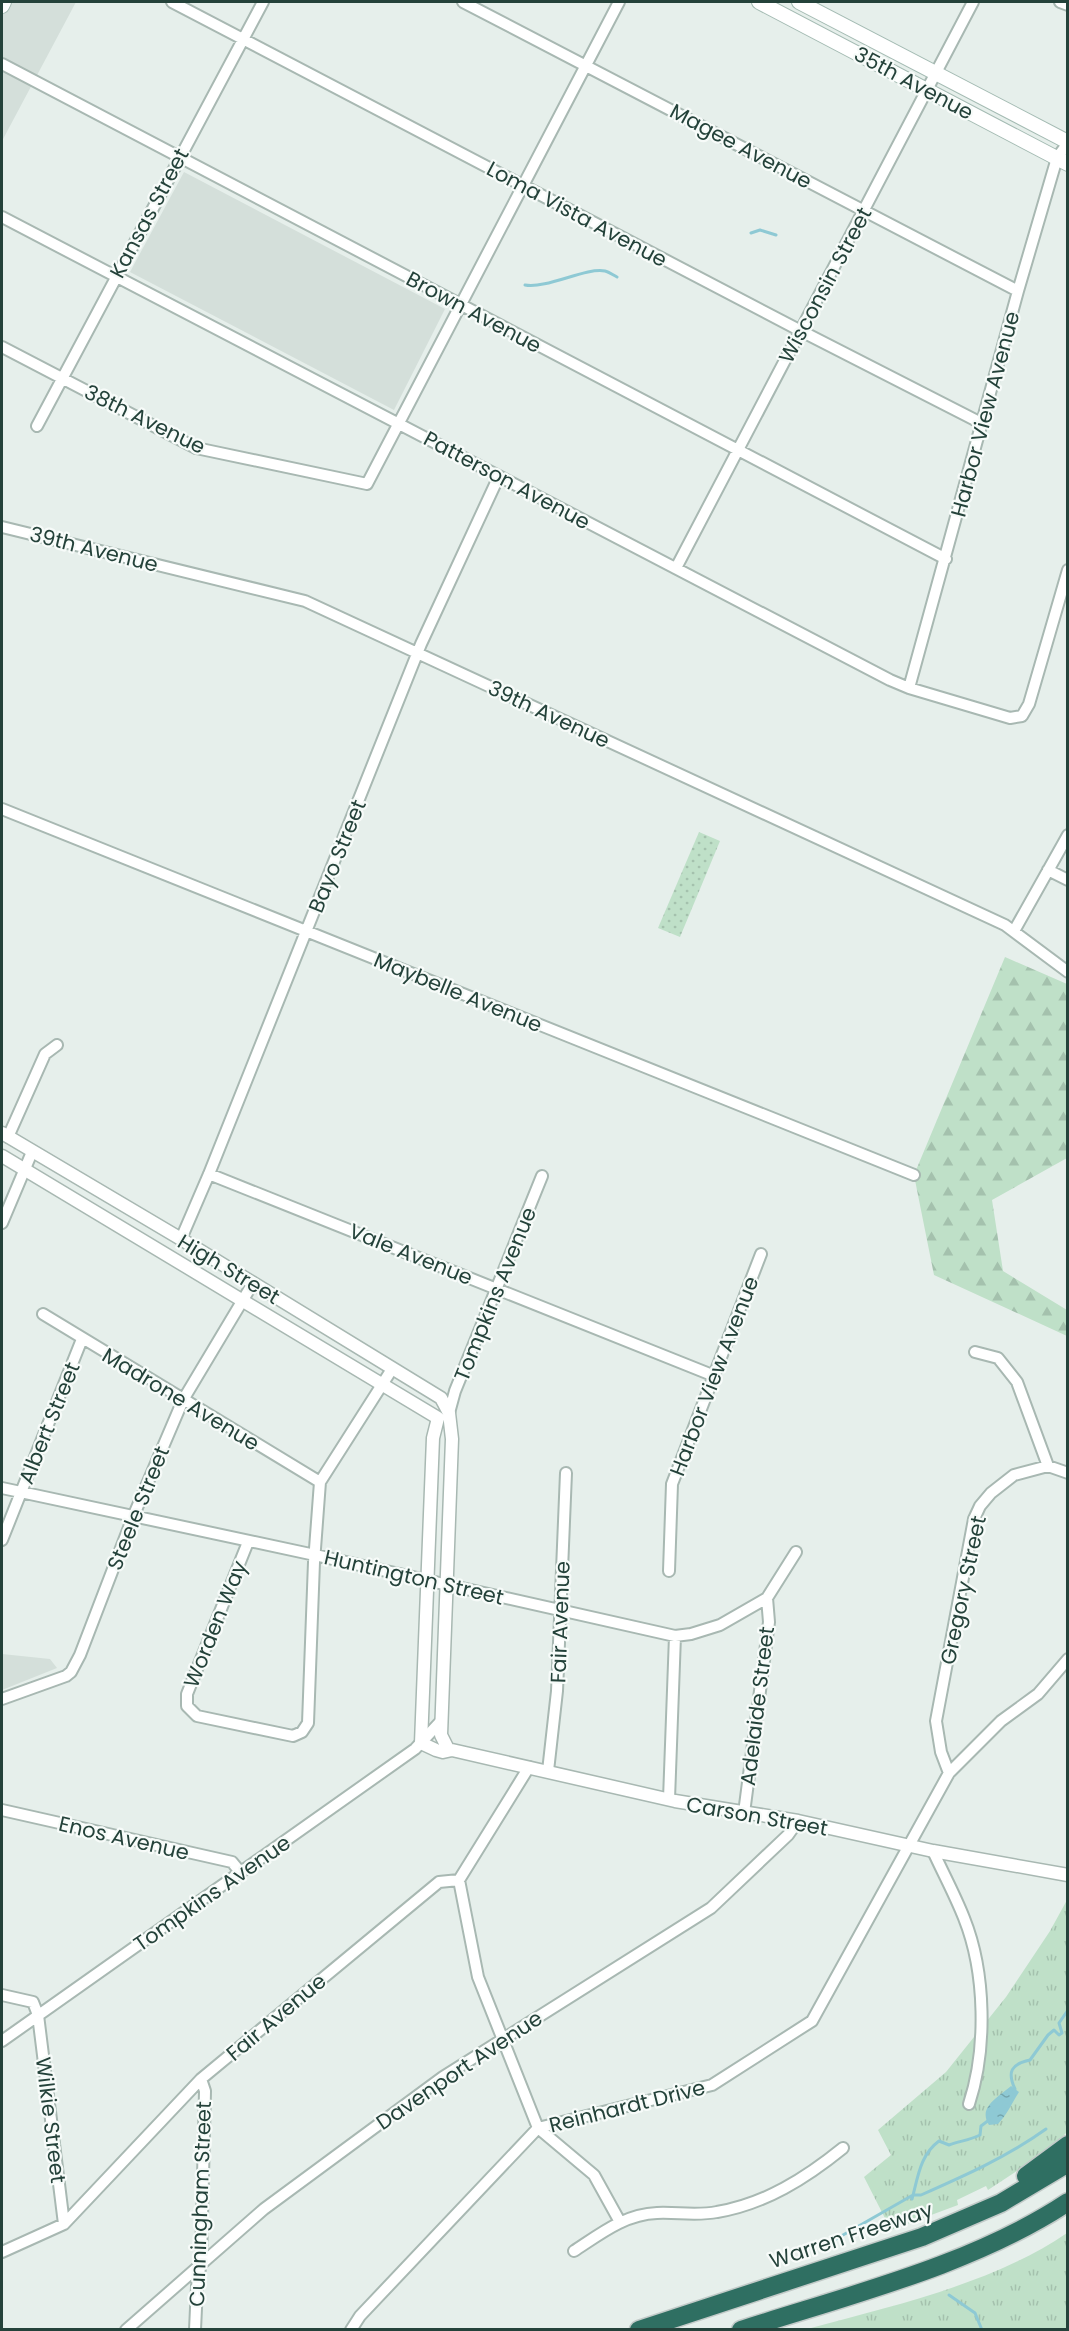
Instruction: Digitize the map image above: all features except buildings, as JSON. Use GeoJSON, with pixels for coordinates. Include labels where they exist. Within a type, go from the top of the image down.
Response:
{"type":"FeatureCollection","features":[{"type":"Feature","properties":{"kind":"highway"},"geometry":{"type":"LineString","coordinates":[[922,2237],[1005,2190],[1068,2145]]}},
{"type":"Feature","properties":{"kind":"highway","name":"Warren Freeway"},"geometry":{"type":"LineString","coordinates":[[639,2330],[922,2237],[1001,2203],[1068,2163]]}},
{"type":"Feature","properties":{"kind":"highway"},"geometry":{"type":"LineString","coordinates":[[741,2330],[977,2251],[1017,2232],[1068,2202]]}},
{"type":"Feature","properties":{"kind":"main road"},"geometry":{"type":"LineString","coordinates":[[2,6],[4,2]]}},
{"type":"Feature","properties":{"kind":"main road","name":"35th Avenue"},"geometry":{"type":"LineString","coordinates":[[759,2],[1062,161]]}},
{"type":"Feature","properties":{"kind":"main road","name":"35th Avenue"},"geometry":{"type":"LineString","coordinates":[[799,2],[1068,142]]}},
{"type":"Feature","properties":{"kind":"street","name":"Loma Vista Avenue"},"geometry":{"type":"LineString","coordinates":[[172,2],[983,424]]}},
{"type":"Feature","properties":{"kind":"street","name":"Kansas Street"},"geometry":{"type":"LineString","coordinates":[[37,426],[115,275],[263,2]]}},
{"type":"Feature","properties":{"kind":"street","name":"Magee Avenue"},"geometry":{"type":"LineString","coordinates":[[463,2],[1018,291]]}},
{"type":"Feature","properties":{"kind":"street"},"geometry":{"type":"LineString","coordinates":[[399,423],[619,2]]}},
{"type":"Feature","properties":{"kind":"street","name":"Wisconsin Street"},"geometry":{"type":"LineString","coordinates":[[676,568],[973,2]]}},
{"type":"Feature","properties":{"kind":"street"},"geometry":{"type":"LineString","coordinates":[[1060,2],[1068,5]]}},
{"type":"Feature","properties":{"kind":"street","name":"Brown Avenue"},"geometry":{"type":"LineString","coordinates":[[2,64],[946,559]]}},
{"type":"Feature","properties":{"kind":"street","name":"Harbor View Avenue"},"geometry":{"type":"LineString","coordinates":[[909,688],[1018,291],[1068,142]]}},
{"type":"Feature","properties":{"kind":"street","name":"Patterson Avenue"},"geometry":{"type":"LineString","coordinates":[[2,217],[909,688],[1010,718],[1022,716],[1029,704],[1068,570]]}},
{"type":"Feature","properties":{"kind":"street","name":"38th Avenue"},"geometry":{"type":"LineString","coordinates":[[2,346],[196,448],[367,484],[399,423]]}},
{"type":"Feature","properties":{"kind":"street","name":"Bayo Street"},"geometry":{"type":"LineString","coordinates":[[181,1239],[418,654],[499,476]]}},
{"type":"Feature","properties":{"kind":"street","name":"39th Avenue"},"geometry":{"type":"LineString","coordinates":[[2,527],[296,598],[1014,931],[1068,972]]}},
{"type":"Feature","properties":{"kind":"street","name":"Maybelle Avenue"},"geometry":{"type":"LineString","coordinates":[[2,809],[914,1175]]}},
{"type":"Feature","properties":{"kind":"street"},"geometry":{"type":"LineString","coordinates":[[1014,931],[1068,835]]}},
{"type":"Feature","properties":{"kind":"street"},"geometry":{"type":"LineString","coordinates":[[1048,870],[1068,880]]}},
{"type":"Feature","properties":{"kind":"street"},"geometry":{"type":"LineString","coordinates":[[5,1135],[45,1054],[57,1045]]}},
{"type":"Feature","properties":{"kind":"street","name":"High Street"},"geometry":{"type":"LineString","coordinates":[[5,1135],[440,1397],[443,1415]]}},
{"type":"Feature","properties":{"kind":"street"},"geometry":{"type":"LineString","coordinates":[[2,1223],[32,1152]]}},
{"type":"Feature","properties":{"kind":"street","name":"High Street"},"geometry":{"type":"LineString","coordinates":[[2,1156],[383,1384],[443,1415]]}},
{"type":"Feature","properties":{"kind":"street","name":"Vale Avenue"},"geometry":{"type":"LineString","coordinates":[[209,1174],[712,1376]]}},
{"type":"Feature","properties":{"kind":"street","name":"Tompkins Avenue"},"geometry":{"type":"LineString","coordinates":[[421,1743],[433,1438],[455,1391],[542,1176]]}},
{"type":"Feature","properties":{"kind":"street","name":"Harbor View Avenue"},"geometry":{"type":"LineString","coordinates":[[669,1571],[672,1484],[761,1254]]}},
{"type":"Feature","properties":{"kind":"street","name":"Steele Street"},"geometry":{"type":"LineString","coordinates":[[2,1699],[60,1679],[71,1672],[183,1400],[253,1283]]}},
{"type":"Feature","properties":{"kind":"street","name":"Madrone Avenue"},"geometry":{"type":"LineString","coordinates":[[43,1314],[320,1482]]}},
{"type":"Feature","properties":{"kind":"street","name":"Albert Street"},"geometry":{"type":"LineString","coordinates":[[2,1540],[82,1338]]}},
{"type":"Feature","properties":{"kind":"street"},"geometry":{"type":"LineString","coordinates":[[975,1352],[998,1358],[1017,1382],[1048,1466],[1068,1473]]}},
{"type":"Feature","properties":{"kind":"street"},"geometry":{"type":"LineString","coordinates":[[315,1555],[320,1482],[392,1369]]}},
{"type":"Feature","properties":{"kind":"street","name":"Tompkins Avenue"},"geometry":{"type":"LineString","coordinates":[[443,1415],[452,1440],[441,1735],[448,1749]]}},
{"type":"Feature","properties":{"kind":"street","name":"Gregory Street"},"geometry":{"type":"LineString","coordinates":[[949,1773],[941,1752],[936,1721],[974,1519],[980,1506],[991,1493],[1014,1476],[1048,1466]]}},
{"type":"Feature","properties":{"kind":"street","name":"Fair Avenue"},"geometry":{"type":"LineString","coordinates":[[548,1771],[557,1690],[566,1473]]}},
{"type":"Feature","properties":{"kind":"street","name":"Huntington Street"},"geometry":{"type":"LineString","coordinates":[[2,1488],[675,1636],[691,1634],[720,1625],[767,1598],[796,1552]]}},
{"type":"Feature","properties":{"kind":"street","name":"Worden Way"},"geometry":{"type":"LineString","coordinates":[[248,1542],[187,1694],[187,1706],[198,1716],[283,1736],[293,1736],[302,1732],[308,1722],[315,1555]]}},
{"type":"Feature","properties":{"kind":"street","name":"Adelaide Street"},"geometry":{"type":"LineString","coordinates":[[744,1813],[769,1622],[767,1598]]}},
{"type":"Feature","properties":{"kind":"street"},"geometry":{"type":"LineString","coordinates":[[669,1800],[675,1636]]}},
{"type":"Feature","properties":{"kind":"street","name":"Reinhardt Drive"},"geometry":{"type":"LineString","coordinates":[[351,2330],[360,2316],[538,2128],[712,2085],[812,2021],[949,1773],[1001,1721],[1038,1694],[1068,1659]]}},
{"type":"Feature","properties":{"kind":"street","name":"Tompkins Avenue"},"geometry":{"type":"LineString","coordinates":[[2,2041],[415,1749],[442,1720]]}},
{"type":"Feature","properties":{"kind":"street"},"geometry":{"type":"LineString","coordinates":[[421,1743],[443,1752],[448,1749]]}},
{"type":"Feature","properties":{"kind":"street","name":"Carson Street"},"geometry":{"type":"LineString","coordinates":[[448,1749],[669,1800],[798,1821],[933,1851],[1068,1875]]}},
{"type":"Feature","properties":{"kind":"street"},"geometry":{"type":"LineString","coordinates":[[530,1767],[459,1880],[478,1977],[538,2128],[594,2175],[620,2222]]}},
{"type":"Feature","properties":{"kind":"street","name":"Enos Avenue"},"geometry":{"type":"LineString","coordinates":[[2,1810],[232,1862],[241,1873]]}},
{"type":"Feature","properties":{"kind":"street","name":"Davenport Avenue"},"geometry":{"type":"LineString","coordinates":[[126,2330],[264,2209],[443,2077],[711,1908],[788,1835],[798,1821]]}},
{"type":"Feature","properties":{"kind":"street"},"geometry":{"type":"LineString","coordinates":[[933,1851],[965,1919],[980,1977],[980,2042],[976,2081],[969,2104]]}},
{"type":"Feature","properties":{"kind":"street","name":"Fair Avenue"},"geometry":{"type":"LineString","coordinates":[[2,2252],[64,2224],[201,2079],[439,1882],[459,1880]]}},
{"type":"Feature","properties":{"kind":"street"},"geometry":{"type":"LineString","coordinates":[[2,1995],[33,2002],[38,2015]]}},
{"type":"Feature","properties":{"kind":"street","name":"Wilkie Street"},"geometry":{"type":"LineString","coordinates":[[38,2015],[64,2224]]}},
{"type":"Feature","properties":{"kind":"street","name":"Cunningham Street"},"geometry":{"type":"LineString","coordinates":[[195,2330],[197,2286],[201,2262],[205,2091],[201,2079]]}},
{"type":"Feature","properties":{"kind":"street"},"geometry":{"type":"LineString","coordinates":[[574,2251],[620,2222],[638,2215],[715,2213],[746,2205],[778,2192],[812,2173],[843,2148]]}},
{"type":"Feature","properties":{"kind":"shaded area"},"geometry":{"type":"Polygon","coordinates":[[[2,2],[76,2],[2,141],[2,2]]]}},
{"type":"Feature","properties":{"kind":"shaded area"},"geometry":{"type":"Polygon","coordinates":[[[184,172],[445,309],[394,410],[130,272],[184,172]]]}},
{"type":"Feature","properties":{"kind":"shaded area"},"geometry":{"type":"Polygon","coordinates":[[[2,1654],[50,1659],[57,1668],[2,1690],[2,1654]]]}},
{"type":"Feature","properties":{"kind":"green space"},"geometry":{"type":"Polygon","coordinates":[[[699,832],[720,841],[680,937],[658,928],[699,832]]]}},
{"type":"Feature","properties":{"kind":"green space"},"geometry":{"type":"Polygon","coordinates":[[[1005,957],[1067,984],[1067,1158],[992,1200],[1003,1271],[1067,1310],[1067,1336],[934,1275],[914,1175],[1005,957]]]}},
{"type":"Feature","properties":{"kind":"green space"},"geometry":{"type":"Polygon","coordinates":[[[1067,1900],[1067,2132],[1052,2148],[988,2190],[986,2186],[957,2200],[958,2205],[891,2230],[864,2177],[891,2155],[878,2130],[946,2072],[1006,1997],[1050,1931],[1067,1900]]]}},
{"type":"Feature","properties":{"kind":"green space"},"geometry":{"type":"Polygon","coordinates":[[[1067,2233],[1067,2329],[811,2328],[910,2301],[976,2279],[1008,2266],[1067,2233]]]}},
{"type":"Feature","properties":{"kind":"water"},"geometry":{"type":"Polygon","coordinates":[[[1011,2086],[1019,2092],[998,2124],[989,2125],[986,2119],[988,2107],[1011,2086]]]}},
{"type":"Feature","properties":{"kind":"waterway"},"geometry":{"type":"LineString","coordinates":[[751,233],[760,230],[776,235]]}},
{"type":"Feature","properties":{"kind":"waterway"},"geometry":{"type":"LineString","coordinates":[[525,285],[544,284],[597,271],[606,271],[617,277]]}},
{"type":"Feature","properties":{"kind":"waterway"},"geometry":{"type":"LineString","coordinates":[[1013,2092],[1015,2089],[1011,2078],[1012,2070],[1015,2066],[1030,2060],[1054,2030],[1059,2035],[1062,2033],[1059,2023],[1068,2010]]}},
{"type":"Feature","properties":{"kind":"waterway"},"geometry":{"type":"LineString","coordinates":[[912,2199],[921,2167],[933,2147],[939,2141],[949,2145],[980,2135],[981,2126],[989,2120]]}},
{"type":"Feature","properties":{"kind":"waterway"},"geometry":{"type":"LineString","coordinates":[[822,2247],[913,2195],[921,2195],[1001,2157],[1046,2129]]}},
{"type":"Feature","properties":{"kind":"waterway"},"geometry":{"type":"LineString","coordinates":[[949,2295],[975,2313],[982,2330]]}}]}
